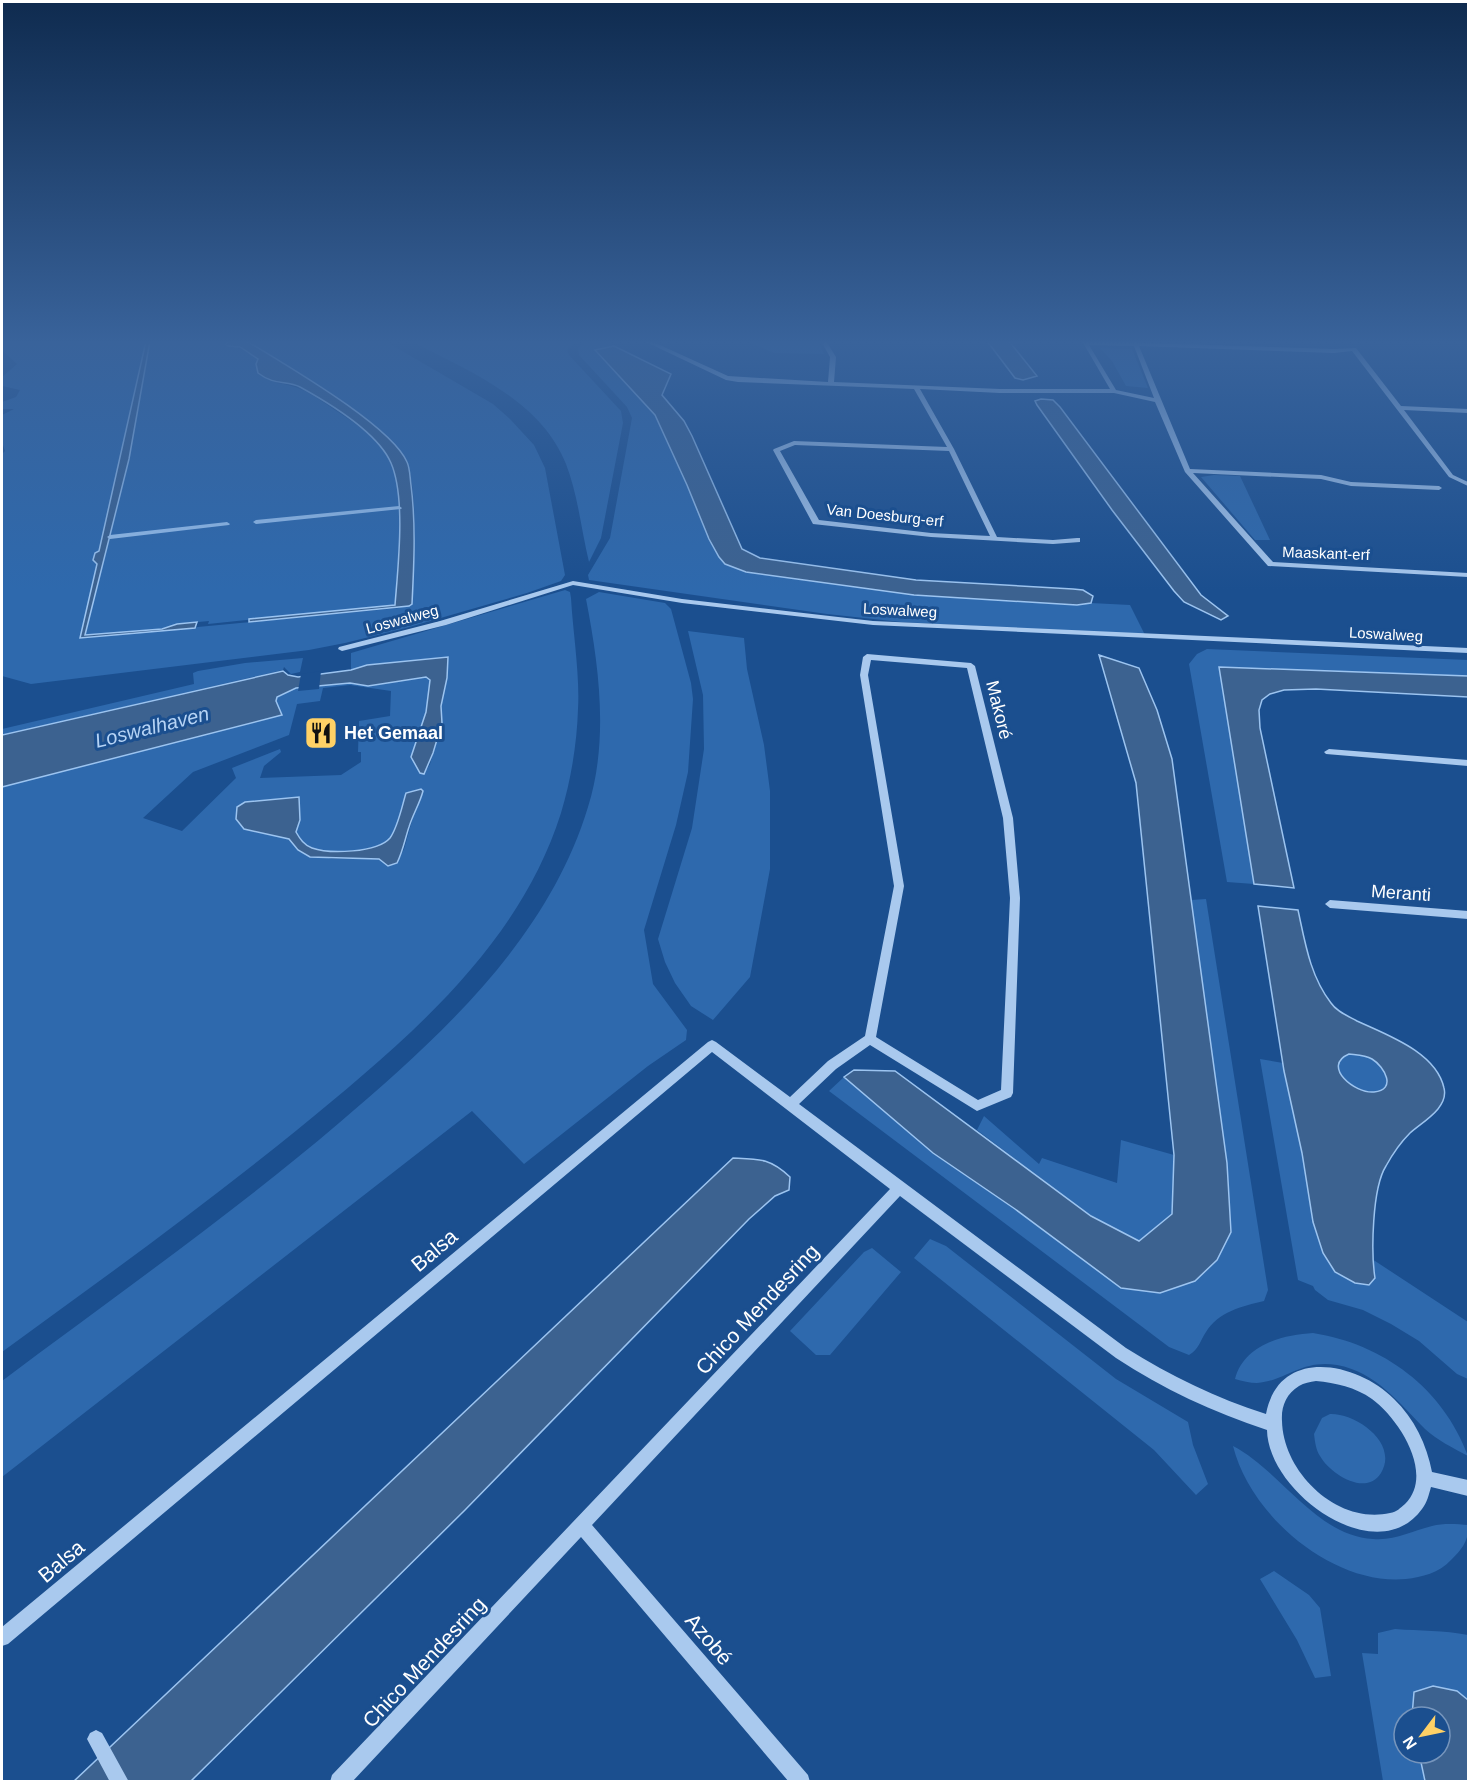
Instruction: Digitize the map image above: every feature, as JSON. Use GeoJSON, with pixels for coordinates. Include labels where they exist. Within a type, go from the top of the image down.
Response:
{"type":"FeatureCollection","features":[{"type":"Feature","properties":{"kind":"street"},"geometry":{"type":"LineString","coordinates":[[937,424],[994,537]]}},
{"type":"Feature","properties":{"kind":"street","name":"Maaskant-erf"},"geometry":{"type":"LineString","coordinates":[[1168,424],[1187,471],[1271,564],[1468,575]]}},
{"type":"Feature","properties":{"kind":"street"},"geometry":{"type":"LineString","coordinates":[[1412,424],[1451,476],[1468,484]]}},
{"type":"Feature","properties":{"kind":"street","name":"Van Doesburg-erf"},"geometry":{"type":"LineString","coordinates":[[951,449],[794,443],[776,450],[816,522],[931,535],[1053,542],[1077,540]]}},
{"type":"Feature","properties":{"kind":"street"},"geometry":{"type":"LineString","coordinates":[[1187,471],[1321,477],[1351,484],[1438,488]]}},
{"type":"Feature","properties":{"kind":"street","name":"Loswalweg"},"geometry":{"type":"LineString","coordinates":[[342,649],[573,583],[682,601],[873,623],[1468,651]]}},
{"type":"Feature","properties":{"kind":"street","name":"Makoré"},"geometry":{"type":"LineString","coordinates":[[867,657],[971,666],[1008,818],[1016,898],[1007,1093],[977,1106],[870,1039],[898,886],[864,675],[867,657]]}},
{"type":"Feature","properties":{"kind":"street"},"geometry":{"type":"LineString","coordinates":[[1329,752],[1468,764]]}},
{"type":"Feature","properties":{"kind":"street","name":"Meranti"},"geometry":{"type":"LineString","coordinates":[[1330,904],[1468,915]]}},
{"type":"Feature","properties":{"kind":"street"},"geometry":{"type":"LineString","coordinates":[[790,1105],[832,1065],[870,1039]]}},
{"type":"Feature","properties":{"kind":"street","name":"Balsa"},"geometry":{"type":"LineString","coordinates":[[2,1638],[712,1045],[899,1188]]}},
{"type":"Feature","properties":{"kind":"street"},"geometry":{"type":"LineString","coordinates":[[899,1188],[1158,1379],[1215,1405],[1273,1425]]}},
{"type":"Feature","properties":{"kind":"street","name":"Chico Mendesring"},"geometry":{"type":"LineString","coordinates":[[339,1782],[899,1188]]}},
{"type":"Feature","properties":{"kind":"street"},"geometry":{"type":"LineString","coordinates":[[1316,1374],[1337,1375],[1358,1382],[1380,1395],[1399,1413],[1413,1434],[1419,1449],[1425,1478],[1419,1499],[1405,1515],[1386,1523],[1360,1522],[1335,1512],[1304,1488],[1290,1473],[1278,1449],[1273,1425],[1275,1405],[1284,1389],[1298,1378],[1316,1374]]}},
{"type":"Feature","properties":{"kind":"street"},"geometry":{"type":"LineString","coordinates":[[1425,1478],[1468,1488]]}},
{"type":"Feature","properties":{"kind":"street","name":"Azobé"},"geometry":{"type":"LineString","coordinates":[[582,1525],[801,1782]]}},
{"type":"Feature","properties":{"kind":"street"},"geometry":{"type":"LineString","coordinates":[[96,1739],[120,1782]]}},
{"type":"Feature","properties":{"kind":"shaded area"},"geometry":{"type":"Polygon","coordinates":[[[2,424],[127,424],[99,551],[95,553],[97,563],[81,638],[399,608],[413,570],[415,530],[412,483],[406,461],[395,446],[372,424],[515,424],[534,445],[545,468],[565,575],[561,581],[527,593],[345,643],[309,650],[31,684],[2,676],[2,454],[5,451],[2,442],[2,424]]]}},
{"type":"Feature","properties":{"kind":"shaded area"},"geometry":{"type":"Polygon","coordinates":[[[135,424],[356,424],[387,455],[396,478],[400,533],[395,605],[208,624],[209,621],[177,624],[162,629],[85,636],[129,459],[135,424]]]}},
{"type":"Feature","properties":{"kind":"shaded area"},"geometry":{"type":"Polygon","coordinates":[[[541,424],[623,424],[601,538],[589,562],[570,476],[554,441],[541,424]]]}},
{"type":"Feature","properties":{"kind":"shaded area"},"geometry":{"type":"Polygon","coordinates":[[[631,424],[660,424],[709,539],[725,564],[746,572],[914,595],[1077,605],[1091,603],[1130,605],[1145,635],[901,622],[827,614],[589,580],[588,575],[610,538],[631,424]]]}},
{"type":"Feature","properties":{"kind":"shaded area"},"geometry":{"type":"Polygon","coordinates":[[[1240,476],[1270,540],[1255,540],[1201,477],[1240,476]]]}},
{"type":"Feature","properties":{"kind":"shaded area"},"geometry":{"type":"Polygon","coordinates":[[[565,590],[570,592],[578,682],[576,735],[565,800],[542,862],[517,908],[487,950],[453,990],[377,1063],[224,1187],[2,1352],[2,787],[282,715],[276,701],[277,697],[296,688],[350,683],[368,686],[427,677],[430,680],[426,712],[411,757],[424,774],[430,764],[442,723],[441,706],[447,678],[448,657],[367,665],[351,670],[351,653],[565,590]],[[350,685],[323,688],[320,701],[297,704],[289,735],[193,772],[143,818],[182,831],[236,778],[232,768],[280,749],[281,752],[264,766],[260,778],[341,775],[361,762],[361,752],[358,752],[359,721],[390,716],[391,691],[350,685]],[[421,789],[406,793],[393,833],[384,843],[375,847],[352,851],[330,851],[309,847],[302,842],[296,832],[300,820],[244,829],[289,839],[298,850],[332,859],[379,859],[388,866],[397,863],[404,849],[421,789]]]}},
{"type":"Feature","properties":{"kind":"shaded area"},"geometry":{"type":"Polygon","coordinates":[[[599,592],[665,603],[671,609],[691,683],[693,699],[688,772],[676,825],[644,930],[653,984],[687,1030],[686,1040],[648,1066],[524,1164],[472,1111],[2,1477],[2,1381],[215,1223],[339,1123],[452,1020],[519,942],[547,900],[570,855],[588,807],[594,782],[598,756],[600,703],[595,650],[586,599],[599,592]]]}},
{"type":"Feature","properties":{"kind":"shaded area"},"geometry":{"type":"Polygon","coordinates":[[[688,631],[744,638],[747,669],[764,745],[770,791],[770,869],[750,977],[713,1020],[691,1006],[675,983],[658,939],[692,828],[704,749],[703,695],[688,631]]]}},
{"type":"Feature","properties":{"kind":"shaded area"},"geometry":{"type":"Polygon","coordinates":[[[1207,649],[1468,660],[1468,676],[1219,667],[1254,884],[1227,882],[1189,664],[1197,654],[1207,649]]]}},
{"type":"Feature","properties":{"kind":"shaded area"},"geometry":{"type":"Polygon","coordinates":[[[303,658],[300,672],[291,674],[284,667],[283,670],[2,735],[2,729],[194,684],[193,673],[198,671],[245,663],[303,658]]]}},
{"type":"Feature","properties":{"kind":"shaded area"},"geometry":{"type":"Polygon","coordinates":[[[1206,899],[1268,1290],[1264,1301],[1239,1308],[1217,1319],[1189,1355],[1169,1347],[829,1091],[844,1077],[933,1153],[1015,1209],[1121,1288],[1227,1163],[1191,900],[1206,899]]]}},
{"type":"Feature","properties":{"kind":"shaded area"},"geometry":{"type":"Polygon","coordinates":[[[1349,1054],[1361,1055],[1377,1063],[1386,1078],[1385,1087],[1374,1092],[1358,1089],[1350,1084],[1339,1072],[1338,1065],[1341,1059],[1349,1054]]]}},
{"type":"Feature","properties":{"kind":"shaded area"},"geometry":{"type":"Polygon","coordinates":[[[1260,1059],[1283,1063],[1302,1153],[1313,1222],[1323,1253],[1335,1272],[1355,1283],[1375,1278],[1372,1259],[1468,1322],[1468,1379],[1457,1374],[1419,1341],[1391,1324],[1363,1310],[1328,1300],[1313,1286],[1298,1280],[1260,1059]]]}},
{"type":"Feature","properties":{"kind":"shaded area"},"geometry":{"type":"Polygon","coordinates":[[[984,1116],[1039,1164],[1042,1158],[1117,1183],[1121,1140],[1174,1155],[1172,1214],[1139,1241],[1091,1216],[977,1130],[984,1116]]]}},
{"type":"Feature","properties":{"kind":"shaded area"},"geometry":{"type":"Polygon","coordinates":[[[930,1239],[946,1246],[1116,1379],[1188,1422],[1193,1445],[1208,1484],[1196,1495],[1154,1450],[914,1258],[930,1239]]]}},
{"type":"Feature","properties":{"kind":"shaded area"},"geometry":{"type":"Polygon","coordinates":[[[872,1248],[901,1272],[830,1355],[816,1355],[790,1331],[864,1252],[872,1248]]]}},
{"type":"Feature","properties":{"kind":"shaded area"},"geometry":{"type":"Polygon","coordinates":[[[1313,1333],[1363,1347],[1407,1373],[1443,1410],[1468,1456],[1445,1444],[1425,1429],[1375,1381],[1351,1369],[1324,1364],[1313,1365],[1267,1381],[1254,1383],[1235,1379],[1247,1357],[1266,1344],[1289,1336],[1313,1333]]]}},
{"type":"Feature","properties":{"kind":"shaded area"},"geometry":{"type":"Polygon","coordinates":[[[1330,1414],[1340,1415],[1362,1424],[1380,1441],[1385,1462],[1381,1473],[1374,1480],[1358,1483],[1340,1476],[1320,1456],[1314,1434],[1322,1418],[1330,1414]]]}},
{"type":"Feature","properties":{"kind":"shaded area"},"geometry":{"type":"Polygon","coordinates":[[[1233,1446],[1267,1471],[1316,1515],[1334,1527],[1353,1535],[1389,1539],[1436,1525],[1455,1524],[1468,1525],[1466,1540],[1446,1564],[1424,1576],[1406,1579],[1378,1578],[1350,1571],[1323,1558],[1298,1541],[1276,1520],[1257,1497],[1242,1472],[1233,1446]]]}},
{"type":"Feature","properties":{"kind":"shaded area"},"geometry":{"type":"Polygon","coordinates":[[[1274,1571],[1309,1595],[1320,1608],[1331,1676],[1315,1678],[1297,1640],[1260,1579],[1274,1571]]]}},
{"type":"Feature","properties":{"kind":"shaded area"},"geometry":{"type":"Polygon","coordinates":[[[1395,1629],[1468,1635],[1468,1700],[1457,1691],[1433,1686],[1420,1705],[1392,1705],[1392,1765],[1422,1765],[1425,1781],[1383,1781],[1362,1653],[1378,1654],[1378,1633],[1395,1629]]]}},
{"type":"Feature","properties":{"kind":"water"},"geometry":{"type":"Polygon","coordinates":[[[127,424],[135,424],[129,459],[85,635],[162,629],[177,624],[197,622],[195,628],[80,638],[97,564],[93,560],[95,553],[99,551],[127,424]]]}},
{"type":"Feature","properties":{"kind":"water"},"geometry":{"type":"Polygon","coordinates":[[[357,424],[372,424],[397,447],[408,464],[414,514],[412,604],[249,622],[249,619],[395,605],[400,513],[396,478],[385,452],[357,424]]]}},
{"type":"Feature","properties":{"kind":"water"},"geometry":{"type":"Polygon","coordinates":[[[659,424],[686,424],[742,549],[760,558],[916,580],[1083,590],[1093,596],[1091,603],[1077,605],[914,595],[746,572],[725,564],[719,557],[709,539],[659,424]]]}},
{"type":"Feature","properties":{"kind":"water"},"geometry":{"type":"Polygon","coordinates":[[[1051,424],[1073,424],[1201,595],[1228,616],[1221,620],[1184,602],[1112,510],[1051,424]]]}},
{"type":"Feature","properties":{"kind":"water"},"geometry":{"type":"Polygon","coordinates":[[[1099,655],[1139,668],[1157,710],[1172,759],[1227,1163],[1231,1232],[1217,1260],[1195,1281],[1160,1293],[1121,1288],[1015,1209],[933,1153],[844,1077],[854,1070],[895,1071],[1091,1216],[1139,1241],[1172,1214],[1174,1155],[1136,783],[1099,655]]]}},
{"type":"Feature","properties":{"kind":"water","name":"Loswalhaven"},"geometry":{"type":"Polygon","coordinates":[[[448,657],[447,678],[441,706],[442,723],[424,774],[420,773],[411,757],[426,712],[430,680],[426,677],[368,686],[350,683],[296,688],[277,697],[276,701],[282,715],[2,787],[2,735],[283,671],[288,675],[298,677],[351,670],[367,665],[448,657]]]}},
{"type":"Feature","properties":{"kind":"water"},"geometry":{"type":"Polygon","coordinates":[[[1219,667],[1468,676],[1468,697],[1316,689],[1284,690],[1270,694],[1262,700],[1259,710],[1260,728],[1294,888],[1254,884],[1219,667]]]}},
{"type":"Feature","properties":{"kind":"water"},"geometry":{"type":"Polygon","coordinates":[[[421,789],[422,795],[397,863],[388,866],[379,859],[310,857],[298,850],[289,839],[244,829],[236,819],[237,807],[245,802],[299,797],[300,820],[296,832],[304,843],[320,850],[352,851],[375,847],[390,838],[398,822],[406,793],[421,789]]]}},
{"type":"Feature","properties":{"kind":"water"},"geometry":{"type":"Polygon","coordinates":[[[1258,906],[1298,910],[1313,970],[1333,1006],[1346,1015],[1409,1046],[1431,1064],[1444,1088],[1439,1108],[1403,1140],[1381,1176],[1374,1221],[1375,1278],[1369,1285],[1355,1283],[1335,1272],[1323,1253],[1313,1222],[1302,1153],[1284,1071],[1258,906]],[[1349,1054],[1341,1059],[1338,1065],[1340,1072],[1350,1084],[1358,1089],[1374,1092],[1385,1087],[1387,1083],[1384,1072],[1377,1063],[1367,1057],[1349,1054]]]}},
{"type":"Feature","properties":{"kind":"water"},"geometry":{"type":"Polygon","coordinates":[[[733,1158],[757,1159],[776,1166],[790,1177],[789,1190],[775,1196],[749,1219],[465,1510],[191,1781],[73,1782],[733,1158]]]}},
{"type":"Feature","properties":{"kind":"water"},"geometry":{"type":"Polygon","coordinates":[[[1433,1686],[1457,1691],[1468,1700],[1468,1781],[1425,1781],[1422,1765],[1452,1765],[1452,1705],[1413,1705],[1414,1692],[1433,1686]]]}},
{"type":"Feature","properties":{"kind":"pier"},"geometry":{"type":"Polygon","coordinates":[[[321,671],[319,689],[298,691],[301,674],[321,671]]]}},
{"type":"Feature","properties":{"kind":"waterway"},"geometry":{"type":"LineString","coordinates":[[256,522],[399,508]]}},
{"type":"Feature","properties":{"kind":"waterway"},"geometry":{"type":"LineString","coordinates":[[110,537],[227,524]]}},
{"type":"Feature","properties":{"kind":"place","name":"Het Gemaal"},"geometry":{"type":"Point","coordinates":[321,733]}}]}
